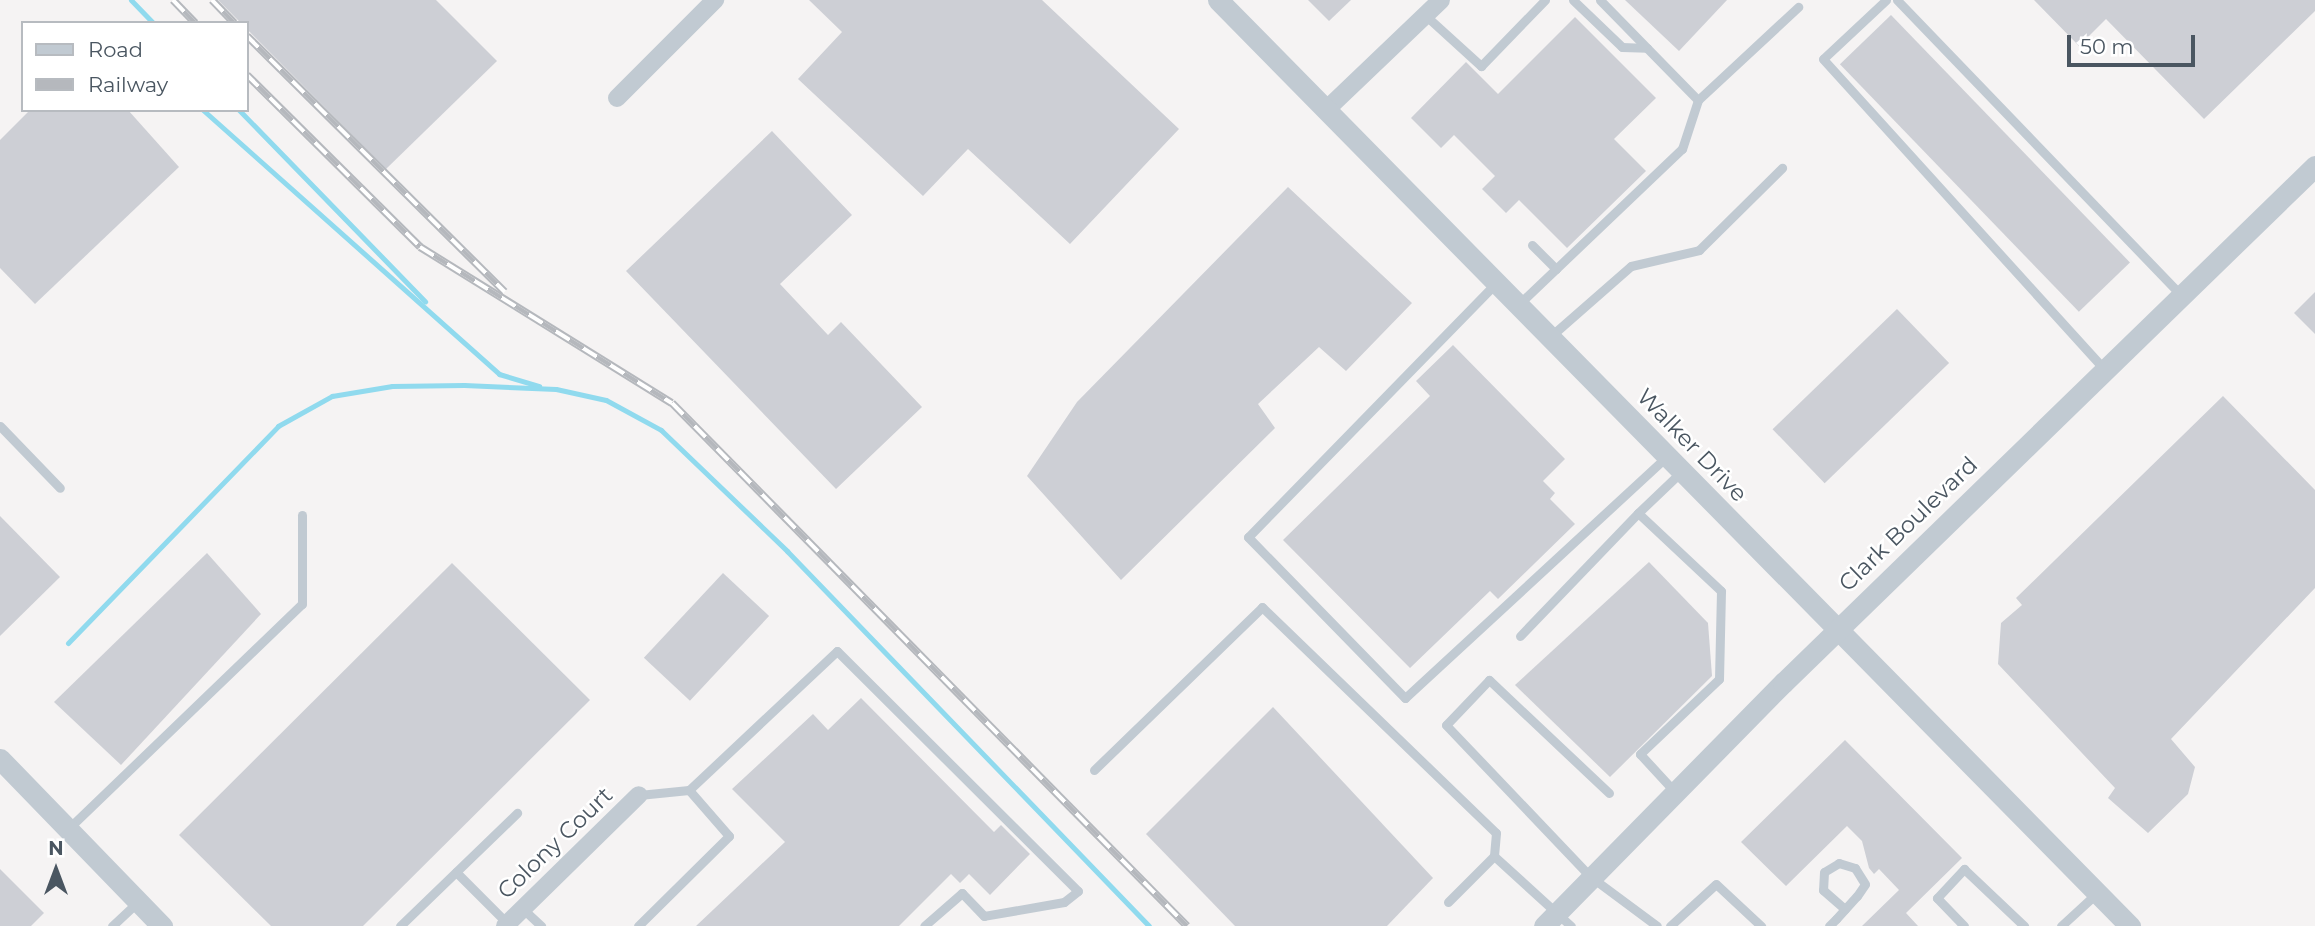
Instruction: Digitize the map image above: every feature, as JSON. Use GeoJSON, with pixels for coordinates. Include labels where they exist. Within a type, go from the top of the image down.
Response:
{"type":"FeatureCollection","features":[{"type":"Feature","properties":{"kind":"street"},"geometry":{"type":"LineString","coordinates":[[617,99],[715,0]]}},
{"type":"Feature","properties":{"kind":"street","name":"Walker Drive"},"geometry":{"type":"LineString","coordinates":[[1218,0],[1674,464],[1835,632],[2129,926]]}},
{"type":"Feature","properties":{"kind":"street"},"geometry":{"type":"LineString","coordinates":[[1326,110],[1441,0]]}},
{"type":"Feature","properties":{"kind":"street","name":"Clark Boulevard"},"geometry":{"type":"LineString","coordinates":[[1557,922],[1591,877],[1835,632],[2315,166]]}},
{"type":"Feature","properties":{"kind":"street"},"geometry":{"type":"LineString","coordinates":[[0,760],[162,926]]}},
{"type":"Feature","properties":{"kind":"street","name":"Colony Court"},"geometry":{"type":"LineString","coordinates":[[506,925],[639,795]]}},
{"type":"Feature","properties":{"kind":"lane"},"geometry":{"type":"LineString","coordinates":[[1425,15],[1481,66],[1545,0]]}},
{"type":"Feature","properties":{"kind":"lane"},"geometry":{"type":"LineString","coordinates":[[1573,0],[1622,47],[1647,48]]}},
{"type":"Feature","properties":{"kind":"lane"},"geometry":{"type":"LineString","coordinates":[[1600,0],[1698,100]]}},
{"type":"Feature","properties":{"kind":"lane"},"geometry":{"type":"LineString","coordinates":[[1886,0],[1823,59],[2105,370]]}},
{"type":"Feature","properties":{"kind":"lane"},"geometry":{"type":"LineString","coordinates":[[1896,0],[2182,296]]}},
{"type":"Feature","properties":{"kind":"lane"},"geometry":{"type":"LineString","coordinates":[[1518,305],[1682,149],[1698,100],[1798,8]]}},
{"type":"Feature","properties":{"kind":"lane"},"geometry":{"type":"LineString","coordinates":[[1550,338],[1631,266],[1699,250],[1782,168]]}},
{"type":"Feature","properties":{"kind":"lane"},"geometry":{"type":"LineString","coordinates":[[1532,245],[1556,269]]}},
{"type":"Feature","properties":{"kind":"lane"},"geometry":{"type":"LineString","coordinates":[[1496,282],[1248,537],[1405,698],[1674,464]]}},
{"type":"Feature","properties":{"kind":"lane"},"geometry":{"type":"LineString","coordinates":[[0,426],[60,488]]}},
{"type":"Feature","properties":{"kind":"lane"},"geometry":{"type":"LineString","coordinates":[[1520,636],[1638,513],[1674,464]]}},
{"type":"Feature","properties":{"kind":"lane"},"geometry":{"type":"LineString","coordinates":[[1638,513],[1721,591],[1725,615],[1719,679],[1640,754],[1675,792]]}},
{"type":"Feature","properties":{"kind":"lane"},"geometry":{"type":"LineString","coordinates":[[68,829],[302,604],[302,515]]}},
{"type":"Feature","properties":{"kind":"lane"},"geometry":{"type":"LineString","coordinates":[[1094,770],[1262,607],[1496,833],[1494,856],[1448,902]]}},
{"type":"Feature","properties":{"kind":"lane"},"geometry":{"type":"LineString","coordinates":[[639,795],[690,790],[837,651],[1078,891],[1064,902],[984,916],[962,893],[924,926]]}},
{"type":"Feature","properties":{"kind":"lane"},"geometry":{"type":"LineString","coordinates":[[1609,793],[1489,680],[1446,725],[1591,877],[1657,926]]}},
{"type":"Feature","properties":{"kind":"lane"},"geometry":{"type":"LineString","coordinates":[[638,926],[729,836],[690,790]]}},
{"type":"Feature","properties":{"kind":"lane"},"geometry":{"type":"LineString","coordinates":[[400,926],[517,813]]}},
{"type":"Feature","properties":{"kind":"lane"},"geometry":{"type":"LineString","coordinates":[[1494,856],[1557,922]]}},
{"type":"Feature","properties":{"kind":"lane"},"geometry":{"type":"LineString","coordinates":[[1829,926],[1845,909],[1865,884],[1854,868],[1839,863],[1824,872],[1823,890],[1845,909]]}},
{"type":"Feature","properties":{"kind":"lane"},"geometry":{"type":"LineString","coordinates":[[1964,926],[1937,898],[1964,869],[2024,926]]}},
{"type":"Feature","properties":{"kind":"lane"},"geometry":{"type":"LineString","coordinates":[[456,872],[506,925]]}},
{"type":"Feature","properties":{"kind":"lane"},"geometry":{"type":"LineString","coordinates":[[1670,926],[1716,884],[1761,926]]}},
{"type":"Feature","properties":{"kind":"lane"},"geometry":{"type":"LineString","coordinates":[[2061,926],[2097,893]]}},
{"type":"Feature","properties":{"kind":"lane"},"geometry":{"type":"LineString","coordinates":[[112,926],[138,901]]}},
{"type":"Feature","properties":{"kind":"lane"},"geometry":{"type":"LineString","coordinates":[[523,909],[541,926]]}},
{"type":"Feature","properties":{"kind":"building"},"geometry":{"type":"Polygon","coordinates":[[[218,0],[436,0],[497,61],[386,169],[248,30],[248,21],[239,21],[218,0]]]}},
{"type":"Feature","properties":{"kind":"building"},"geometry":{"type":"Polygon","coordinates":[[[809,0],[1042,0],[1179,129],[1070,244],[968,149],[923,196],[798,79],[842,32],[809,0]]]}},
{"type":"Feature","properties":{"kind":"building"},"geometry":{"type":"Polygon","coordinates":[[[1308,0],[1351,0],[1329,21],[1308,0]]]}},
{"type":"Feature","properties":{"kind":"building"},"geometry":{"type":"Polygon","coordinates":[[[1625,0],[1727,0],[1679,51],[1625,0]]]}},
{"type":"Feature","properties":{"kind":"building"},"geometry":{"type":"Polygon","coordinates":[[[2034,0],[2315,0],[2315,11],[2204,119],[2106,19],[2079,46],[2034,0]]]}},
{"type":"Feature","properties":{"kind":"building"},"geometry":{"type":"Polygon","coordinates":[[[1891,15],[2130,262],[2079,312],[1840,64],[1891,15]]]}},
{"type":"Feature","properties":{"kind":"building"},"geometry":{"type":"Polygon","coordinates":[[[1575,17],[1656,98],[1614,139],[1646,171],[1567,248],[1519,200],[1506,213],[1482,189],[1495,176],[1454,135],[1441,148],[1411,118],[1466,62],[1498,94],[1575,17]]]}},
{"type":"Feature","properties":{"kind":"building"},"geometry":{"type":"Polygon","coordinates":[[[28,112],[130,112],[179,167],[35,304],[0,268],[0,140],[28,112]]]}},
{"type":"Feature","properties":{"kind":"building"},"geometry":{"type":"Polygon","coordinates":[[[772,131],[852,215],[780,284],[828,335],[841,322],[922,407],[836,489],[626,271],[772,131]]]}},
{"type":"Feature","properties":{"kind":"building"},"geometry":{"type":"Polygon","coordinates":[[[1288,187],[1412,303],[1346,371],[1319,347],[1258,404],[1275,428],[1121,580],[1027,476],[1077,402],[1288,187]]]}},
{"type":"Feature","properties":{"kind":"building"},"geometry":{"type":"Polygon","coordinates":[[[2315,292],[2315,334],[2294,313],[2315,292]]]}},
{"type":"Feature","properties":{"kind":"building"},"geometry":{"type":"Polygon","coordinates":[[[1897,309],[1949,363],[1825,483],[1773,429],[1897,309]]]}},
{"type":"Feature","properties":{"kind":"building"},"geometry":{"type":"Polygon","coordinates":[[[1453,345],[1565,459],[1543,481],[1555,493],[1550,499],[1575,524],[1498,599],[1490,591],[1410,668],[1283,540],[1430,396],[1416,381],[1453,345]]]}},
{"type":"Feature","properties":{"kind":"building"},"geometry":{"type":"Polygon","coordinates":[[[2223,396],[2315,490],[2315,588],[2171,739],[2195,767],[2188,794],[2148,833],[2108,798],[2115,788],[1998,664],[2001,623],[2022,605],[2016,598],[2223,396]]]}},
{"type":"Feature","properties":{"kind":"building"},"geometry":{"type":"Polygon","coordinates":[[[0,516],[60,577],[0,636],[0,516]]]}},
{"type":"Feature","properties":{"kind":"building"},"geometry":{"type":"Polygon","coordinates":[[[207,553],[261,614],[121,765],[54,702],[207,553]]]}},
{"type":"Feature","properties":{"kind":"building"},"geometry":{"type":"Polygon","coordinates":[[[1649,562],[1708,623],[1712,676],[1610,777],[1515,685],[1649,562]]]}},
{"type":"Feature","properties":{"kind":"building"},"geometry":{"type":"Polygon","coordinates":[[[452,563],[590,700],[363,926],[271,926],[179,835],[452,563]]]}},
{"type":"Feature","properties":{"kind":"building"},"geometry":{"type":"Polygon","coordinates":[[[723,573],[769,616],[690,701],[644,658],[723,573]]]}},
{"type":"Feature","properties":{"kind":"building"},"geometry":{"type":"Polygon","coordinates":[[[861,698],[994,832],[1001,825],[1030,854],[990,895],[969,874],[960,883],[951,874],[899,926],[696,926],[785,842],[732,789],[813,714],[828,730],[861,698]]]}},
{"type":"Feature","properties":{"kind":"building"},"geometry":{"type":"Polygon","coordinates":[[[1273,707],[1433,878],[1387,926],[1235,926],[1146,834],[1273,707]]]}},
{"type":"Feature","properties":{"kind":"building"},"geometry":{"type":"Polygon","coordinates":[[[1845,740],[1962,858],[1906,913],[1918,926],[1862,926],[1899,890],[1879,869],[1874,874],[1869,868],[1862,841],[1847,826],[1786,886],[1741,842],[1845,740]]]}},
{"type":"Feature","properties":{"kind":"building"},"geometry":{"type":"Polygon","coordinates":[[[0,869],[44,913],[31,926],[0,926],[0,869]]]}},
{"type":"Feature","properties":{"kind":"waterway"},"geometry":{"type":"LineString","coordinates":[[131,0],[151,21]]}},
{"type":"Feature","properties":{"kind":"waterway"},"geometry":{"type":"LineString","coordinates":[[205,112],[499,374],[539,386]]}},
{"type":"Feature","properties":{"kind":"waterway"},"geometry":{"type":"LineString","coordinates":[[241,112],[425,301]]}},
{"type":"Feature","properties":{"kind":"waterway"},"geometry":{"type":"LineString","coordinates":[[68,643],[278,426],[332,396],[392,386],[464,385],[556,389],[606,400],[661,430],[787,551],[1149,926]]}},
{"type":"Feature","properties":{"kind":"railway"},"geometry":{"type":"LineString","coordinates":[[173,0],[193,21]]}},
{"type":"Feature","properties":{"kind":"railway"},"geometry":{"type":"LineString","coordinates":[[212,0],[232,21]]}},
{"type":"Feature","properties":{"kind":"railway"},"geometry":{"type":"LineString","coordinates":[[248,37],[505,292]]}},
{"type":"Feature","properties":{"kind":"railway"},"geometry":{"type":"LineString","coordinates":[[248,76],[420,247],[672,403],[1187,926]]}}]}
